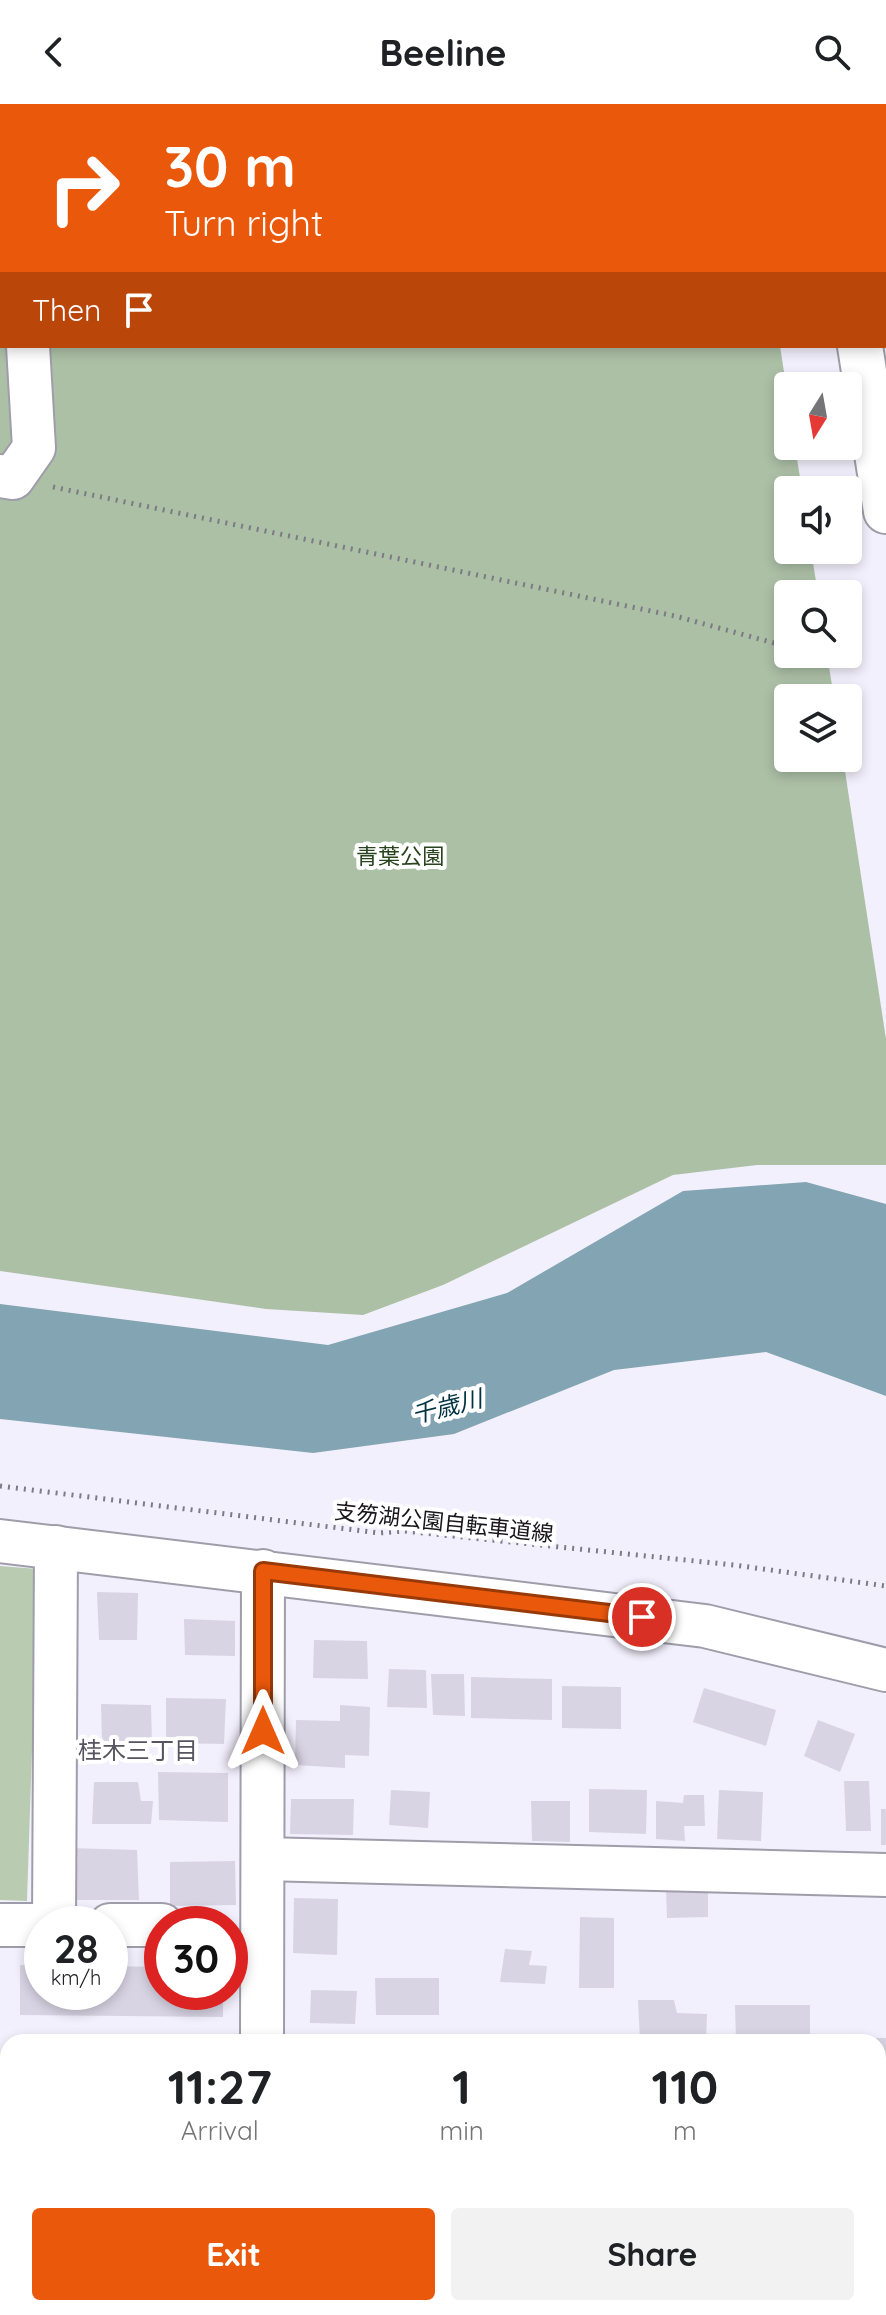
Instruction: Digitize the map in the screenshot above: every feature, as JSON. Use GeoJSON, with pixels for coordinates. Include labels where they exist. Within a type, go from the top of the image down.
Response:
{"type":"FeatureCollection","features":[{"type":"Feature","properties":{"kind":"main road"},"geometry":{"type":"LineString","coordinates":[[860,348],[886,511]]}},
{"type":"Feature","properties":{"kind":"main road"},"geometry":{"type":"LineString","coordinates":[[880,348],[886,403]]}},
{"type":"Feature","properties":{"kind":"street"},"geometry":{"type":"LineString","coordinates":[[6,477],[34,448],[32,368],[28,348]]}},
{"type":"Feature","properties":{"kind":"street"},"geometry":{"type":"LineString","coordinates":[[0,1541],[705,1626],[886,1670]]}},
{"type":"Feature","properties":{"kind":"street"},"geometry":{"type":"LineString","coordinates":[[54,1906],[56,1547]]}},
{"type":"Feature","properties":{"kind":"street"},"geometry":{"type":"LineString","coordinates":[[248,1918],[263,1859],[263,1571]]}},
{"type":"Feature","properties":{"kind":"street"},"geometry":{"type":"LineString","coordinates":[[263,1859],[886,1875]]}},
{"type":"Feature","properties":{"kind":"street"},"geometry":{"type":"LineString","coordinates":[[0,1925],[24,1925]]}},
{"type":"Feature","properties":{"kind":"street"},"geometry":{"type":"LineString","coordinates":[[248,1940],[261,2034]]}},
{"type":"Feature","properties":{"kind":"path"},"geometry":{"type":"LineString","coordinates":[[6,477],[675,616],[774,643]]}},
{"type":"Feature","properties":{"kind":"path","name":"支笏湖公園自転車道線"},"geometry":{"type":"LineString","coordinates":[[0,1486],[379,1533],[404,1531],[734,1565],[886,1586]]}},
{"type":"Feature","properties":{"kind":"green space","name":"青葉公園"},"geometry":{"type":"Polygon","coordinates":[[[0,348],[780,348],[784,372],[774,372],[774,460],[797,460],[800,476],[774,476],[774,564],[813,564],[816,580],[774,580],[774,668],[829,668],[832,684],[774,684],[774,772],[845,772],[886,1039],[886,1165],[757,1165],[673,1175],[443,1285],[363,1315],[266,1309],[0,1271],[0,348]]]}},
{"type":"Feature","properties":{"kind":"green space"},"geometry":{"type":"Polygon","coordinates":[[[0,1566],[38,1569],[27,1901],[0,1900],[0,1566]]]}},
{"type":"Feature","properties":{"kind":"water","name":"千歳川"},"geometry":{"type":"Polygon","coordinates":[[[806,1182],[886,1204],[886,1396],[766,1352],[614,1370],[454,1434],[313,1453],[0,1419],[0,1304],[328,1345],[507,1293],[683,1191],[806,1182]]]}},
{"type":"Feature","properties":{"kind":"building"},"geometry":{"type":"Polygon","coordinates":[[[97,1592],[138,1593],[137,1640],[99,1640],[97,1592]]]}},
{"type":"Feature","properties":{"kind":"building"},"geometry":{"type":"Polygon","coordinates":[[[184,1619],[235,1621],[235,1656],[185,1655],[184,1619]]]}},
{"type":"Feature","properties":{"kind":"building"},"geometry":{"type":"Polygon","coordinates":[[[314,1640],[367,1641],[368,1679],[313,1678],[314,1640]]]}},
{"type":"Feature","properties":{"kind":"building"},"geometry":{"type":"Polygon","coordinates":[[[389,1669],[426,1670],[427,1708],[387,1707],[389,1669]]]}},
{"type":"Feature","properties":{"kind":"building"},"geometry":{"type":"Polygon","coordinates":[[[431,1674],[464,1674],[465,1716],[433,1715],[431,1674]]]}},
{"type":"Feature","properties":{"kind":"building"},"geometry":{"type":"Polygon","coordinates":[[[471,1677],[552,1679],[552,1720],[471,1718],[471,1677]]]}},
{"type":"Feature","properties":{"kind":"building"},"geometry":{"type":"Polygon","coordinates":[[[562,1686],[621,1687],[621,1729],[562,1728],[562,1686]]]}},
{"type":"Feature","properties":{"kind":"building"},"geometry":{"type":"Polygon","coordinates":[[[704,1688],[776,1710],[766,1746],[693,1722],[704,1688]]]}},
{"type":"Feature","properties":{"kind":"building"},"geometry":{"type":"Polygon","coordinates":[[[166,1698],[226,1699],[224,1744],[166,1743],[166,1698]]]}},
{"type":"Feature","properties":{"kind":"building"},"geometry":{"type":"Polygon","coordinates":[[[101,1704],[151,1705],[152,1743],[102,1744],[101,1704]]]}},
{"type":"Feature","properties":{"kind":"building"},"geometry":{"type":"Polygon","coordinates":[[[340,1705],[370,1707],[369,1756],[345,1755],[345,1768],[295,1765],[296,1720],[340,1721],[340,1705]]]}},
{"type":"Feature","properties":{"kind":"building"},"geometry":{"type":"Polygon","coordinates":[[[818,1720],[855,1734],[840,1772],[804,1756],[818,1720]]]}},
{"type":"Feature","properties":{"kind":"building"},"geometry":{"type":"Polygon","coordinates":[[[158,1772],[228,1773],[228,1822],[159,1820],[158,1772]]]}},
{"type":"Feature","properties":{"kind":"building"},"geometry":{"type":"Polygon","coordinates":[[[844,1781],[869,1781],[871,1831],[846,1831],[844,1781]]]}},
{"type":"Feature","properties":{"kind":"building"},"geometry":{"type":"Polygon","coordinates":[[[94,1782],[138,1782],[141,1801],[153,1801],[151,1824],[92,1824],[94,1782]]]}},
{"type":"Feature","properties":{"kind":"building"},"geometry":{"type":"Polygon","coordinates":[[[589,1789],[647,1790],[646,1834],[589,1832],[589,1789]]]}},
{"type":"Feature","properties":{"kind":"building"},"geometry":{"type":"Polygon","coordinates":[[[391,1790],[430,1792],[428,1828],[389,1825],[391,1790]]]}},
{"type":"Feature","properties":{"kind":"building"},"geometry":{"type":"Polygon","coordinates":[[[719,1790],[763,1792],[761,1841],[717,1839],[719,1790]]]}},
{"type":"Feature","properties":{"kind":"building"},"geometry":{"type":"Polygon","coordinates":[[[684,1795],[704,1795],[705,1826],[684,1826],[685,1841],[656,1839],[656,1801],[683,1803],[684,1795]]]}},
{"type":"Feature","properties":{"kind":"building"},"geometry":{"type":"Polygon","coordinates":[[[291,1799],[354,1799],[353,1835],[290,1834],[291,1799]]]}},
{"type":"Feature","properties":{"kind":"building"},"geometry":{"type":"Polygon","coordinates":[[[531,1801],[570,1801],[570,1842],[532,1841],[531,1801]]]}},
{"type":"Feature","properties":{"kind":"building"},"geometry":{"type":"Polygon","coordinates":[[[881,1809],[886,1809],[886,1845],[881,1845],[881,1809]]]}},
{"type":"Feature","properties":{"kind":"building"},"geometry":{"type":"Polygon","coordinates":[[[69,1848],[137,1850],[139,1900],[70,1900],[69,1848]]]}},
{"type":"Feature","properties":{"kind":"building"},"geometry":{"type":"Polygon","coordinates":[[[235,1861],[236,1905],[170,1906],[170,1862],[235,1861]]]}},
{"type":"Feature","properties":{"kind":"building"},"geometry":{"type":"Polygon","coordinates":[[[708,1888],[708,1917],[667,1918],[666,1889],[708,1888]]]}},
{"type":"Feature","properties":{"kind":"building"},"geometry":{"type":"Polygon","coordinates":[[[294,1898],[338,1899],[337,1955],[293,1953],[294,1898]]]}},
{"type":"Feature","properties":{"kind":"building"},"geometry":{"type":"Polygon","coordinates":[[[580,1917],[614,1918],[614,1988],[579,1988],[580,1917]]]}},
{"type":"Feature","properties":{"kind":"building"},"geometry":{"type":"Polygon","coordinates":[[[505,1949],[532,1951],[529,1965],[547,1966],[545,1984],[500,1982],[505,1949]]]}},
{"type":"Feature","properties":{"kind":"building"},"geometry":{"type":"Polygon","coordinates":[[[20,1965],[24,1965],[24,2010],[128,2010],[128,1966],[144,1967],[144,2010],[223,2010],[223,2017],[20,2015],[20,1965]]]}},
{"type":"Feature","properties":{"kind":"building"},"geometry":{"type":"Polygon","coordinates":[[[375,1978],[439,1978],[439,2015],[376,2015],[375,1978]]]}},
{"type":"Feature","properties":{"kind":"building"},"geometry":{"type":"Polygon","coordinates":[[[311,1990],[357,1991],[355,2024],[310,2023],[311,1990]]]}},
{"type":"Feature","properties":{"kind":"building"},"geometry":{"type":"Polygon","coordinates":[[[638,2000],[674,2000],[677,2013],[707,2014],[706,2034],[640,2034],[638,2000]]]}},
{"type":"Feature","properties":{"kind":"building"},"geometry":{"type":"Polygon","coordinates":[[[735,2005],[810,2005],[810,2034],[736,2034],[735,2005]]]}},
{"type":"Feature","properties":{"kind":"district","name":"桂木三丁目"},"geometry":{"type":"Point","coordinates":[138,1751]}},
{"type":"Feature","properties":{"kind":"route"},"geometry":{"type":"LineString","coordinates":[[263,1731],[263,1571],[642,1617]]}}]}
